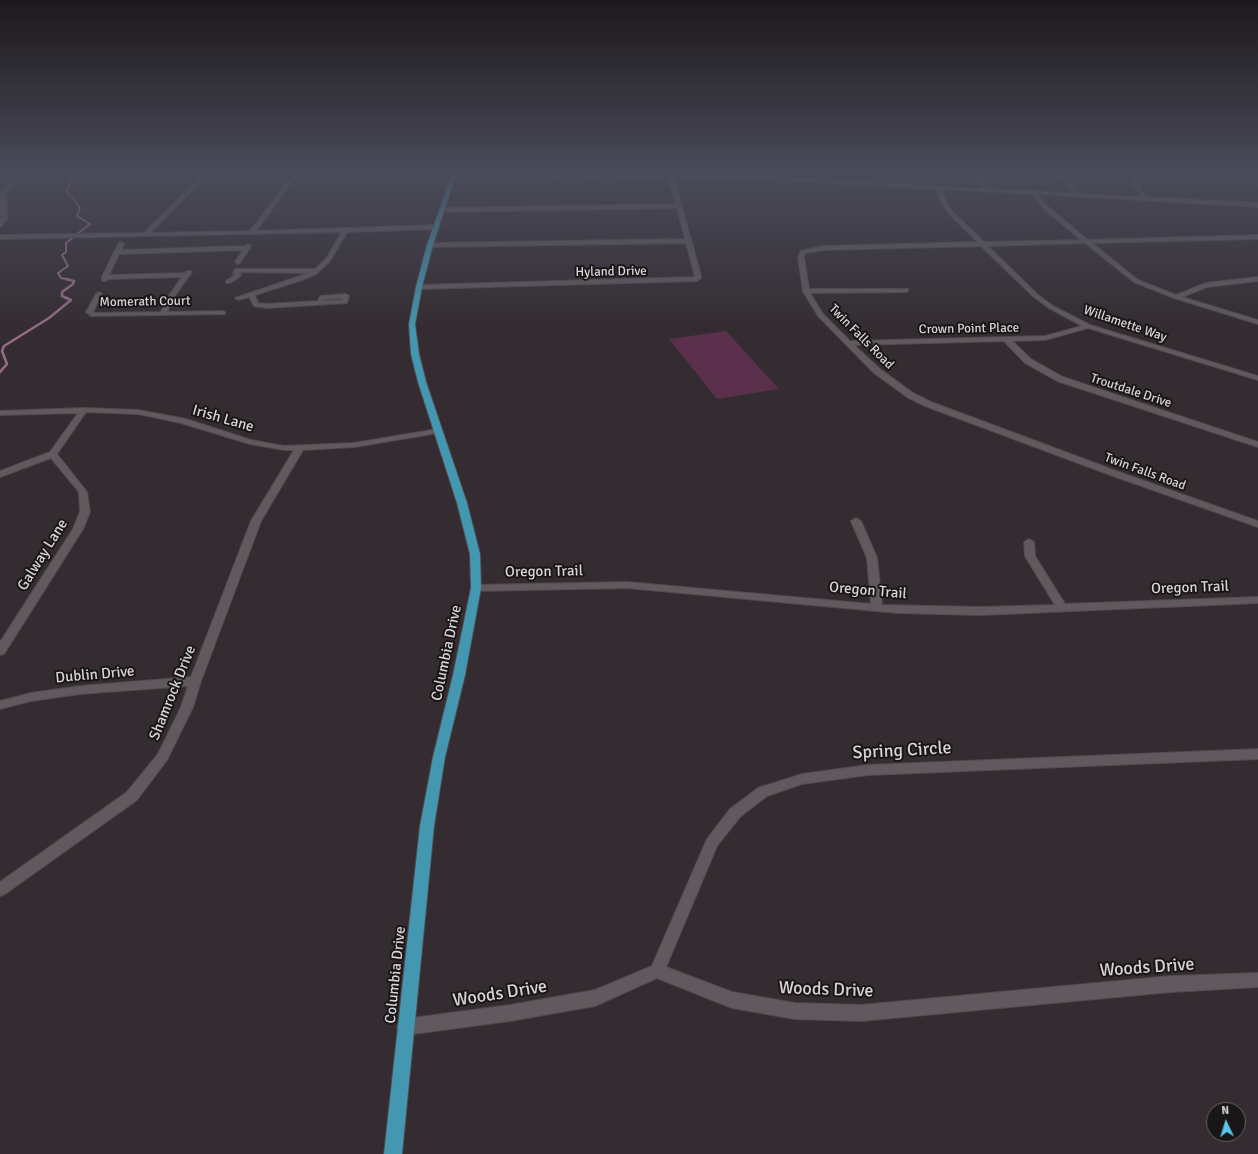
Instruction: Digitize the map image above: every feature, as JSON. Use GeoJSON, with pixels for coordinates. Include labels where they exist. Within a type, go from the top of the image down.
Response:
{"type":"FeatureCollection","features":[{"type":"Feature","properties":{"kind":"main road","name":"Columbia Drive"},"geometry":{"type":"LineString","coordinates":[[392,1154],[427,826],[439,757],[459,675],[476,588],[475,554],[462,503],[422,382],[415,354],[412,324],[419,287],[430,245],[437,227]]}},
{"type":"Feature","properties":{"kind":"street"},"geometry":{"type":"LineString","coordinates":[[146,235],[156,225]]}},
{"type":"Feature","properties":{"kind":"street"},"geometry":{"type":"LineString","coordinates":[[252,233],[258,225]]}},
{"type":"Feature","properties":{"kind":"street","name":"Hyland Drive"},"geometry":{"type":"LineString","coordinates":[[419,287],[690,282],[698,278],[684,225]]}},
{"type":"Feature","properties":{"kind":"street","name":"Willamette Way"},"geometry":{"type":"LineString","coordinates":[[963,225],[1036,296],[1088,326],[1114,336],[1258,378]]}},
{"type":"Feature","properties":{"kind":"street"},"geometry":{"type":"LineString","coordinates":[[1066,225],[1136,281],[1176,297],[1258,322]]}},
{"type":"Feature","properties":{"kind":"street"},"geometry":{"type":"LineString","coordinates":[[0,237],[345,231],[437,227]]}},
{"type":"Feature","properties":{"kind":"street"},"geometry":{"type":"LineString","coordinates":[[238,298],[300,279],[316,271],[328,260],[345,231]]}},
{"type":"Feature","properties":{"kind":"street"},"geometry":{"type":"LineString","coordinates":[[187,249],[200,234]]}},
{"type":"Feature","properties":{"kind":"street","name":"Twin Falls Road"},"geometry":{"type":"LineString","coordinates":[[1258,237],[824,248],[803,252],[801,261],[806,291],[820,315],[893,384],[928,404],[1116,474],[1258,524]]}},
{"type":"Feature","properties":{"kind":"street"},"geometry":{"type":"LineString","coordinates":[[430,245],[688,241]]}},
{"type":"Feature","properties":{"kind":"street"},"geometry":{"type":"LineString","coordinates":[[121,244],[105,278],[189,272],[173,294],[163,314]]}},
{"type":"Feature","properties":{"kind":"street"},"geometry":{"type":"LineString","coordinates":[[117,252],[247,247],[238,262]]}},
{"type":"Feature","properties":{"kind":"street"},"geometry":{"type":"LineString","coordinates":[[228,282],[238,275],[236,273],[237,270],[316,271]]}},
{"type":"Feature","properties":{"kind":"street"},"geometry":{"type":"LineString","coordinates":[[1176,297],[1206,285],[1258,279]]}},
{"type":"Feature","properties":{"kind":"street"},"geometry":{"type":"LineString","coordinates":[[806,291],[906,290]]}},
{"type":"Feature","properties":{"kind":"street","name":"Momerath Court"},"geometry":{"type":"LineString","coordinates":[[99,294],[88,312],[93,315],[223,313]]}},
{"type":"Feature","properties":{"kind":"street"},"geometry":{"type":"LineString","coordinates":[[251,294],[256,306],[320,304]]}},
{"type":"Feature","properties":{"kind":"street","name":"Crown Point Place"},"geometry":{"type":"LineString","coordinates":[[848,343],[1045,338],[1088,326]]}},
{"type":"Feature","properties":{"kind":"street","name":"Troutdale Drive"},"geometry":{"type":"LineString","coordinates":[[1007,340],[1028,361],[1060,379],[1258,444]]}},
{"type":"Feature","properties":{"kind":"street"},"geometry":{"type":"LineString","coordinates":[[0,474],[52,454],[84,410]]}},
{"type":"Feature","properties":{"kind":"street","name":"Irish Lane"},"geometry":{"type":"LineString","coordinates":[[0,413],[84,410],[138,412],[157,415],[250,442],[284,448],[354,445],[438,431]]}},
{"type":"Feature","properties":{"kind":"street","name":"Shamrock Drive"},"geometry":{"type":"LineString","coordinates":[[0,890],[132,796],[163,757],[187,707],[256,521],[300,448]]}},
{"type":"Feature","properties":{"kind":"street","name":"Galway Lane"},"geometry":{"type":"LineString","coordinates":[[0,651],[78,529],[85,512],[83,492],[52,454]]}},
{"type":"Feature","properties":{"kind":"street"},"geometry":{"type":"LineString","coordinates":[[856,521],[872,558],[877,608]]}},
{"type":"Feature","properties":{"kind":"street"},"geometry":{"type":"LineString","coordinates":[[1029,542],[1030,556],[1062,608]]}},
{"type":"Feature","properties":{"kind":"street","name":"Oregon Trail"},"geometry":{"type":"LineString","coordinates":[[476,588],[627,585],[877,608],[974,611],[1258,600]]}},
{"type":"Feature","properties":{"kind":"street","name":"Dublin Drive"},"geometry":{"type":"LineString","coordinates":[[0,705],[31,697],[80,690],[195,682]]}},
{"type":"Feature","properties":{"kind":"street","name":"Spring Circle"},"geometry":{"type":"LineString","coordinates":[[657,971],[712,843],[736,813],[763,792],[802,779],[868,770],[1258,754]]}},
{"type":"Feature","properties":{"kind":"street","name":"Woods Drive"},"geometry":{"type":"LineString","coordinates":[[405,1027],[510,1013],[595,998],[657,971],[732,1000],[795,1011],[861,1013],[1171,984],[1258,980]]}},
{"type":"Feature","properties":{"kind":"shaded area"},"geometry":{"type":"Polygon","coordinates":[[[726,331],[779,389],[717,399],[669,339],[726,331]]]}},
{"type":"Feature","properties":{"kind":"waterway"},"geometry":{"type":"LineString","coordinates":[[66,279],[61,278],[58,273],[68,266],[62,255],[66,252],[66,243],[89,225]]}},
{"type":"Feature","properties":{"kind":"waterway"},"geometry":{"type":"LineString","coordinates":[[0,372],[7,364],[2,351],[4,346],[49,318],[71,300],[62,296],[62,292],[73,284],[74,281],[66,279]]}},
{"type":"Feature","properties":{"kind":"waterway"},"geometry":{"type":"LineString","coordinates":[[66,279],[71,280]]}}]}
